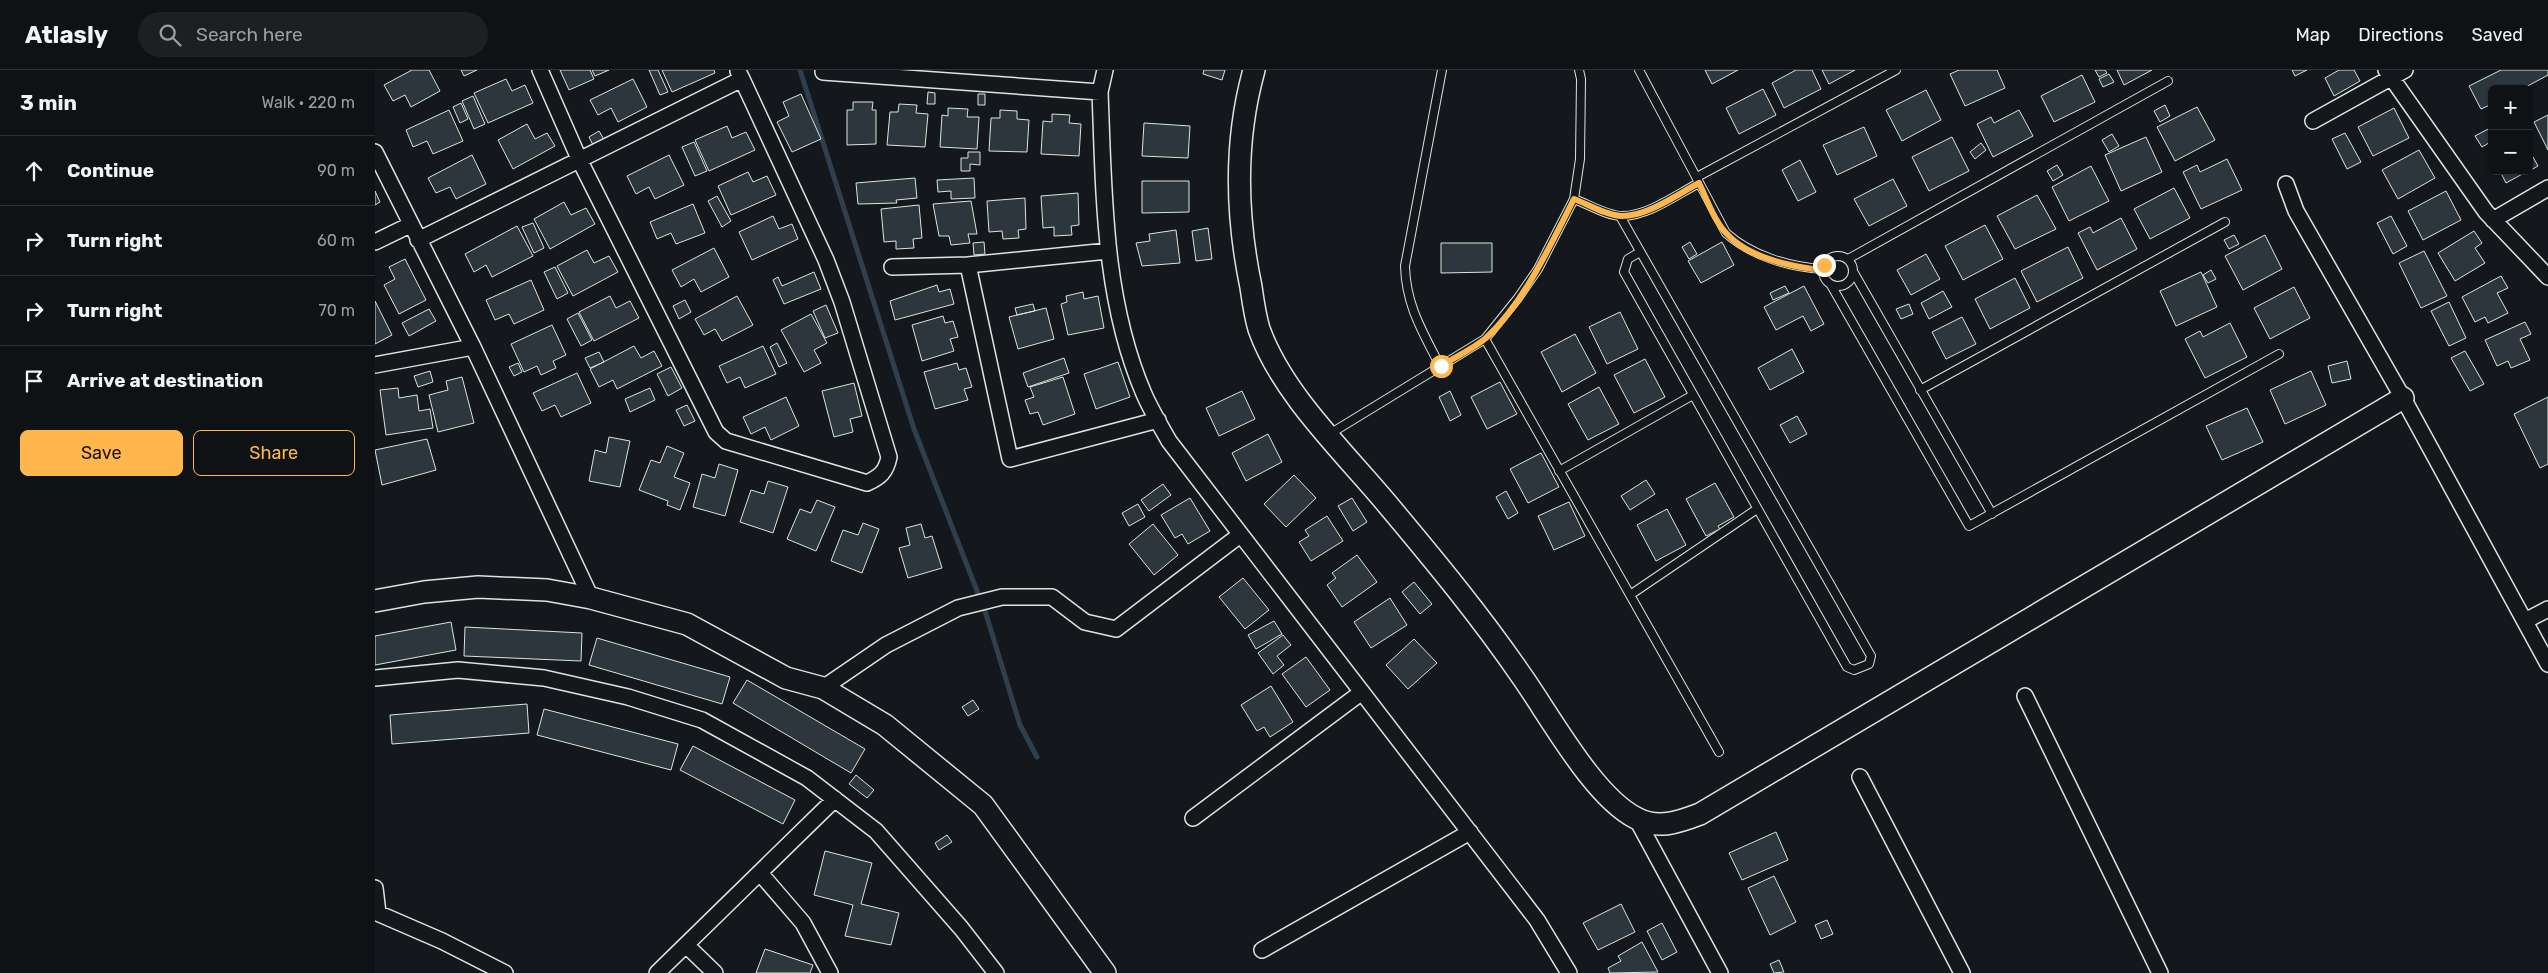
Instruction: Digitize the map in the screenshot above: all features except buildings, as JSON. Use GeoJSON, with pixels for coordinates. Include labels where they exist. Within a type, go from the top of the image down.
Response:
{"type":"FeatureCollection","features":[{"type":"Feature","properties":{"kind":"street"},"geometry":{"type":"LineString","coordinates":[[418,240],[580,161],[739,74],[826,260],[842,302],[889,457],[887,469],[879,478],[867,483],[726,440],[716,432],[580,161],[539,70]]}},
{"type":"Feature","properties":{"kind":"street"},"geometry":{"type":"LineString","coordinates":[[1105,70],[1100,92],[1108,251],[1126,340],[1144,394],[1169,441],[1537,920],[1569,973]]}},
{"type":"Feature","properties":{"kind":"street"},"geometry":{"type":"LineString","coordinates":[[1254,70],[1247,96],[1241,138],[1239,189],[1241,240],[1259,328],[1274,365],[1327,435],[1388,505],[1507,655],[1590,775],[1614,801],[1636,818],[1657,825],[1678,823],[1700,814],[2403,398]]}},
{"type":"Feature","properties":{"kind":"street"},"geometry":{"type":"LineString","coordinates":[[2313,121],[2389,74],[2405,70]]}},
{"type":"Feature","properties":{"kind":"street"},"geometry":{"type":"LineString","coordinates":[[823,72],[1100,92]]}},
{"type":"Feature","properties":{"kind":"street"},"geometry":{"type":"LineString","coordinates":[[2389,74],[2493,220],[2548,277]]}},
{"type":"Feature","properties":{"kind":"street"},"geometry":{"type":"LineString","coordinates":[[375,152],[473,347],[591,598]]}},
{"type":"Feature","properties":{"kind":"street"},"geometry":{"type":"LineString","coordinates":[[2286,184],[2296,211],[2403,398],[2548,664]]}},
{"type":"Feature","properties":{"kind":"street"},"geometry":{"type":"LineString","coordinates":[[2493,220],[2548,188]]}},
{"type":"Feature","properties":{"kind":"street"},"geometry":{"type":"LineString","coordinates":[[375,242],[410,224]]}},
{"type":"Feature","properties":{"kind":"street"},"geometry":{"type":"LineString","coordinates":[[892,267],[967,264],[1108,251]]}},
{"type":"Feature","properties":{"kind":"street"},"geometry":{"type":"LineString","coordinates":[[967,264],[1010,459],[1158,420]]}},
{"type":"Feature","properties":{"kind":"street"},"geometry":{"type":"LineString","coordinates":[[375,365],[473,347]]}},
{"type":"Feature","properties":{"kind":"street"},"geometry":{"type":"LineString","coordinates":[[823,688],[886,645],[958,608],[1002,597],[1052,597],[1085,622],[1116,629],[1240,535]]}},
{"type":"Feature","properties":{"kind":"street"},"geometry":{"type":"LineString","coordinates":[[375,601],[424,592],[478,587],[547,590],[591,598],[687,624],[786,678],[823,688],[885,724],[983,805],[1105,973]]}},
{"type":"Feature","properties":{"kind":"street"},"geometry":{"type":"LineString","coordinates":[[2525,621],[2548,609]]}},
{"type":"Feature","properties":{"kind":"street"},"geometry":{"type":"LineString","coordinates":[[375,678],[458,670],[544,678],[628,697],[702,720],[807,778],[876,831],[961,928],[996,973]]}},
{"type":"Feature","properties":{"kind":"street"},"geometry":{"type":"LineString","coordinates":[[1193,818],[1362,692]]}},
{"type":"Feature","properties":{"kind":"street"},"geometry":{"type":"LineString","coordinates":[[2025,696],[2160,973]]}},
{"type":"Feature","properties":{"kind":"street"},"geometry":{"type":"LineString","coordinates":[[1860,777],[1962,973]]}},
{"type":"Feature","properties":{"kind":"street"},"geometry":{"type":"LineString","coordinates":[[657,973],[835,799]]}},
{"type":"Feature","properties":{"kind":"street"},"geometry":{"type":"LineString","coordinates":[[1636,818],[1720,973]]}},
{"type":"Feature","properties":{"kind":"street"},"geometry":{"type":"LineString","coordinates":[[1262,950],[1470,832]]}},
{"type":"Feature","properties":{"kind":"street"},"geometry":{"type":"LineString","coordinates":[[760,873],[803,923],[830,973]]}},
{"type":"Feature","properties":{"kind":"street"},"geometry":{"type":"LineString","coordinates":[[375,888],[376,913],[442,942],[505,973]]}},
{"type":"Feature","properties":{"kind":"street"},"geometry":{"type":"LineString","coordinates":[[685,945],[715,973]]}},
{"type":"Feature","properties":{"kind":"lane"},"geometry":{"type":"LineString","coordinates":[[1441,366],[1410,307],[1405,288],[1405,266],[1442,70]]}},
{"type":"Feature","properties":{"kind":"lane"},"geometry":{"type":"LineString","coordinates":[[1327,435],[1485,339],[1538,269],[1574,199],[1580,150],[1581,79],[1579,70]]}},
{"type":"Feature","properties":{"kind":"lane"},"geometry":{"type":"LineString","coordinates":[[1639,70],[1726,233],[1737,243],[1783,263],[1823,270]]}},
{"type":"Feature","properties":{"kind":"lane"},"geometry":{"type":"LineString","coordinates":[[1574,199],[1620,216],[1649,209],[1896,70]]}},
{"type":"Feature","properties":{"kind":"lane"},"geometry":{"type":"LineString","coordinates":[[1848,259],[2168,81]]}},
{"type":"Feature","properties":{"kind":"lane"},"geometry":{"type":"LineString","coordinates":[[1620,216],[1872,660],[1869,664],[1851,671],[1834,646],[1624,272],[1628,259],[1640,252]]}},
{"type":"Feature","properties":{"kind":"lane"},"geometry":{"type":"LineString","coordinates":[[1920,390],[2225,222]]}},
{"type":"Feature","properties":{"kind":"lane"},"geometry":{"type":"LineString","coordinates":[[1992,514],[1854,273],[1853,265],[1848,259],[1834,256],[1827,261],[1823,270],[1826,281],[1831,285],[1966,524],[1972,526],[2279,354]]}},
{"type":"Feature","properties":{"kind":"lane"},"geometry":{"type":"LineString","coordinates":[[1831,285],[1841,287],[1845,285],[1850,282],[1854,273]]}},
{"type":"Feature","properties":{"kind":"lane"},"geometry":{"type":"LineString","coordinates":[[1485,339],[1719,752]]}},
{"type":"Feature","properties":{"kind":"lane"},"geometry":{"type":"LineString","coordinates":[[1559,471],[1693,395]]}},
{"type":"Feature","properties":{"kind":"lane"},"geometry":{"type":"LineString","coordinates":[[1630,595],[1757,509]]}},
{"type":"Feature","properties":{"kind":"waterway"},"geometry":{"type":"LineString","coordinates":[[800,70],[914,429],[986,614],[1020,725],[1037,757]]}},
{"type":"Feature","properties":{"kind":"route"},"geometry":{"type":"LineString","coordinates":[[1441,366],[1485,339],[1494,330],[1538,269],[1574,199],[1620,216],[1649,209],[1699,183],[1720,224],[1726,233],[1737,243],[1783,263],[1823,270],[1824,265]]}}]}
